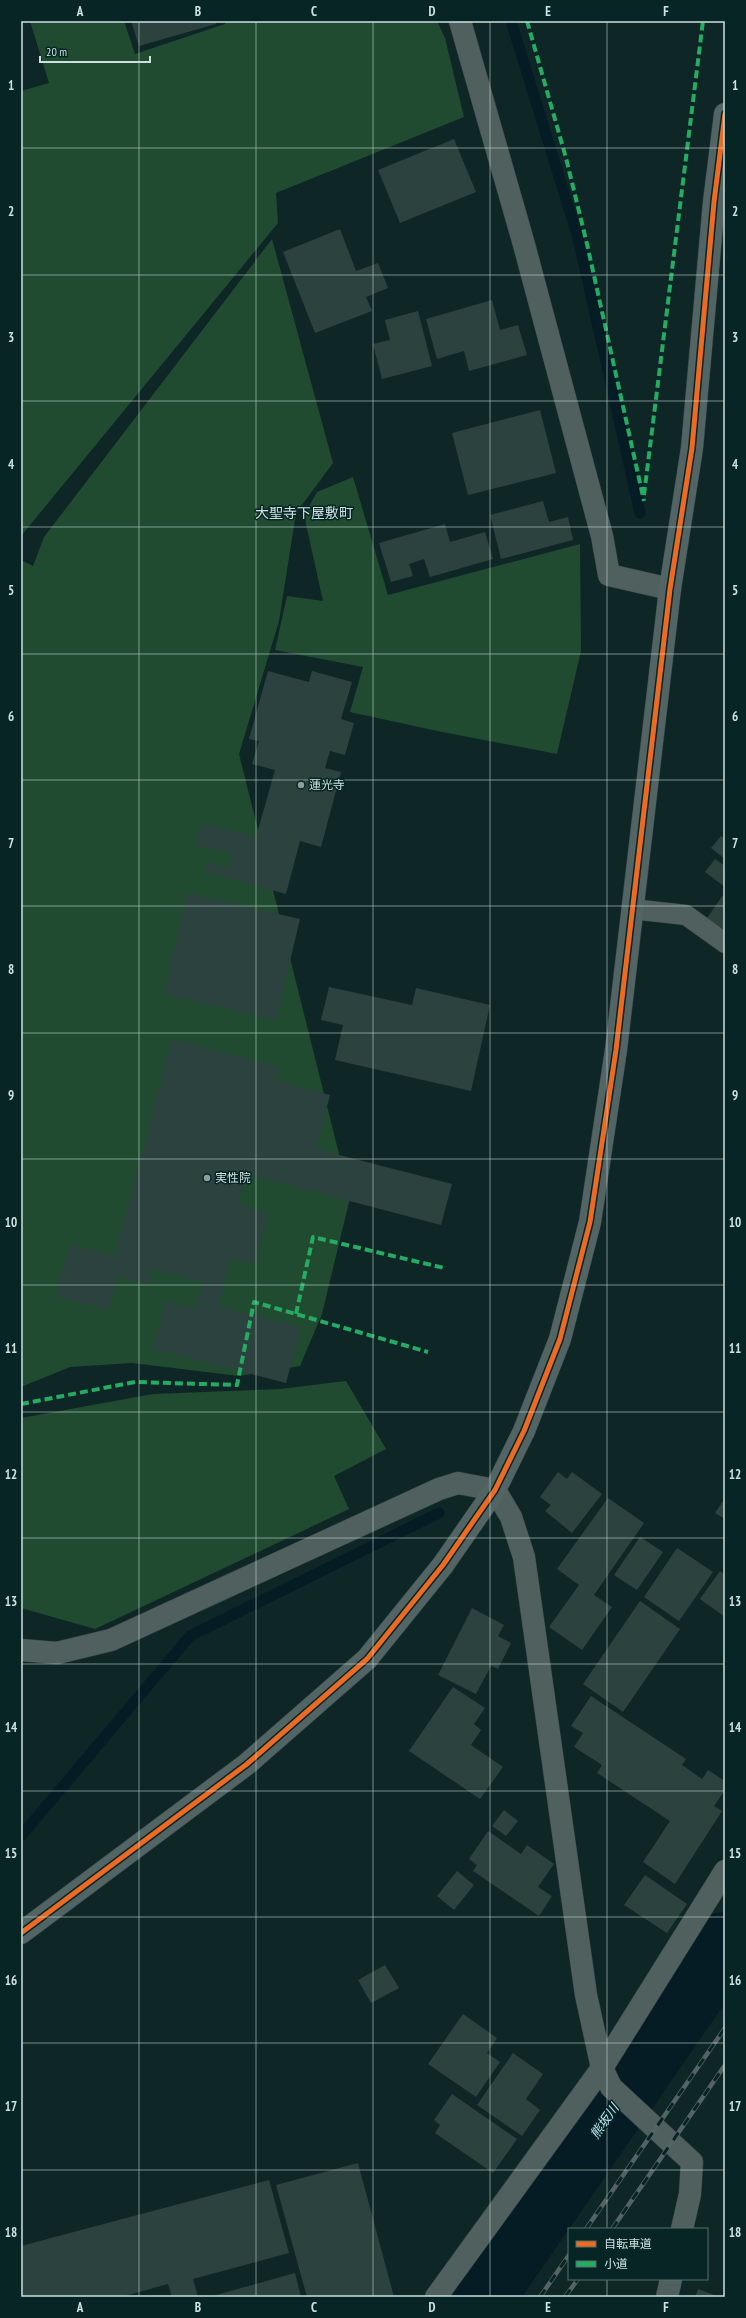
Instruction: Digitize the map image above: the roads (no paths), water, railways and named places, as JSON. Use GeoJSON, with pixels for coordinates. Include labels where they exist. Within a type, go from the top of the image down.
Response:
{"type":"FeatureCollection","features":[{"type":"Feature","properties":{"kind":"street"},"geometry":{"type":"LineString","coordinates":[[460,21],[525,249],[602,536],[609,575],[670,589]]}},
{"type":"Feature","properties":{"kind":"street"},"geometry":{"type":"LineString","coordinates":[[21,1933],[247,1764],[367,1659],[444,1565],[495,1490],[524,1431],[560,1339],[590,1222],[616,1050],[670,589],[692,448],[714,202],[725,114]]}},
{"type":"Feature","properties":{"kind":"street"},"geometry":{"type":"LineString","coordinates":[[21,1650],[57,1653],[111,1640],[439,1489],[458,1483],[495,1490],[511,1517],[524,1557],[586,1995],[607,2077],[632,2106],[692,2162],[690,2194],[682,2228]]}},
{"type":"Feature","properties":{"kind":"street"},"geometry":{"type":"LineString","coordinates":[[436,2297],[607,2077],[725,1871]]}},
{"type":"Feature","properties":{"kind":"street"},"geometry":{"type":"LineString","coordinates":[[666,2297],[671,2280]]}},
{"type":"Feature","properties":{"kind":"lane"},"geometry":{"type":"LineString","coordinates":[[632,909],[686,915],[725,944]]}},
{"type":"Feature","properties":{"kind":"waterway"},"geometry":{"type":"LineString","coordinates":[[511,21],[578,238],[640,513]]}},
{"type":"Feature","properties":{"kind":"waterway"},"geometry":{"type":"LineString","coordinates":[[21,1836],[190,1636],[439,1513]]}},
{"type":"Feature","properties":{"kind":"waterway","name":"熊坂川"},"geometry":{"type":"LineString","coordinates":[[482,2297],[725,1945]]}},
{"type":"Feature","properties":{"kind":"railway"},"geometry":{"type":"LineString","coordinates":[[587,2228],[725,2028]]}},
{"type":"Feature","properties":{"kind":"railway"},"geometry":{"type":"LineString","coordinates":[[613,2228],[725,2065]]}},
{"type":"Feature","properties":{"kind":"railway"},"geometry":{"type":"LineString","coordinates":[[540,2297],[568,2256]]}},
{"type":"Feature","properties":{"kind":"railway"},"geometry":{"type":"LineString","coordinates":[[565,2297],[577,2280]]}},
{"type":"Feature","properties":{"kind":"place","name":"蓮光寺"},"geometry":{"type":"Point","coordinates":[301,785]}},
{"type":"Feature","properties":{"kind":"place","name":"実性院"},"geometry":{"type":"Point","coordinates":[207,1178]}},
{"type":"Feature","properties":{"kind":"district","name":"大聖寺下屋敷町"},"geometry":{"type":"Point","coordinates":[304,513]}}]}
